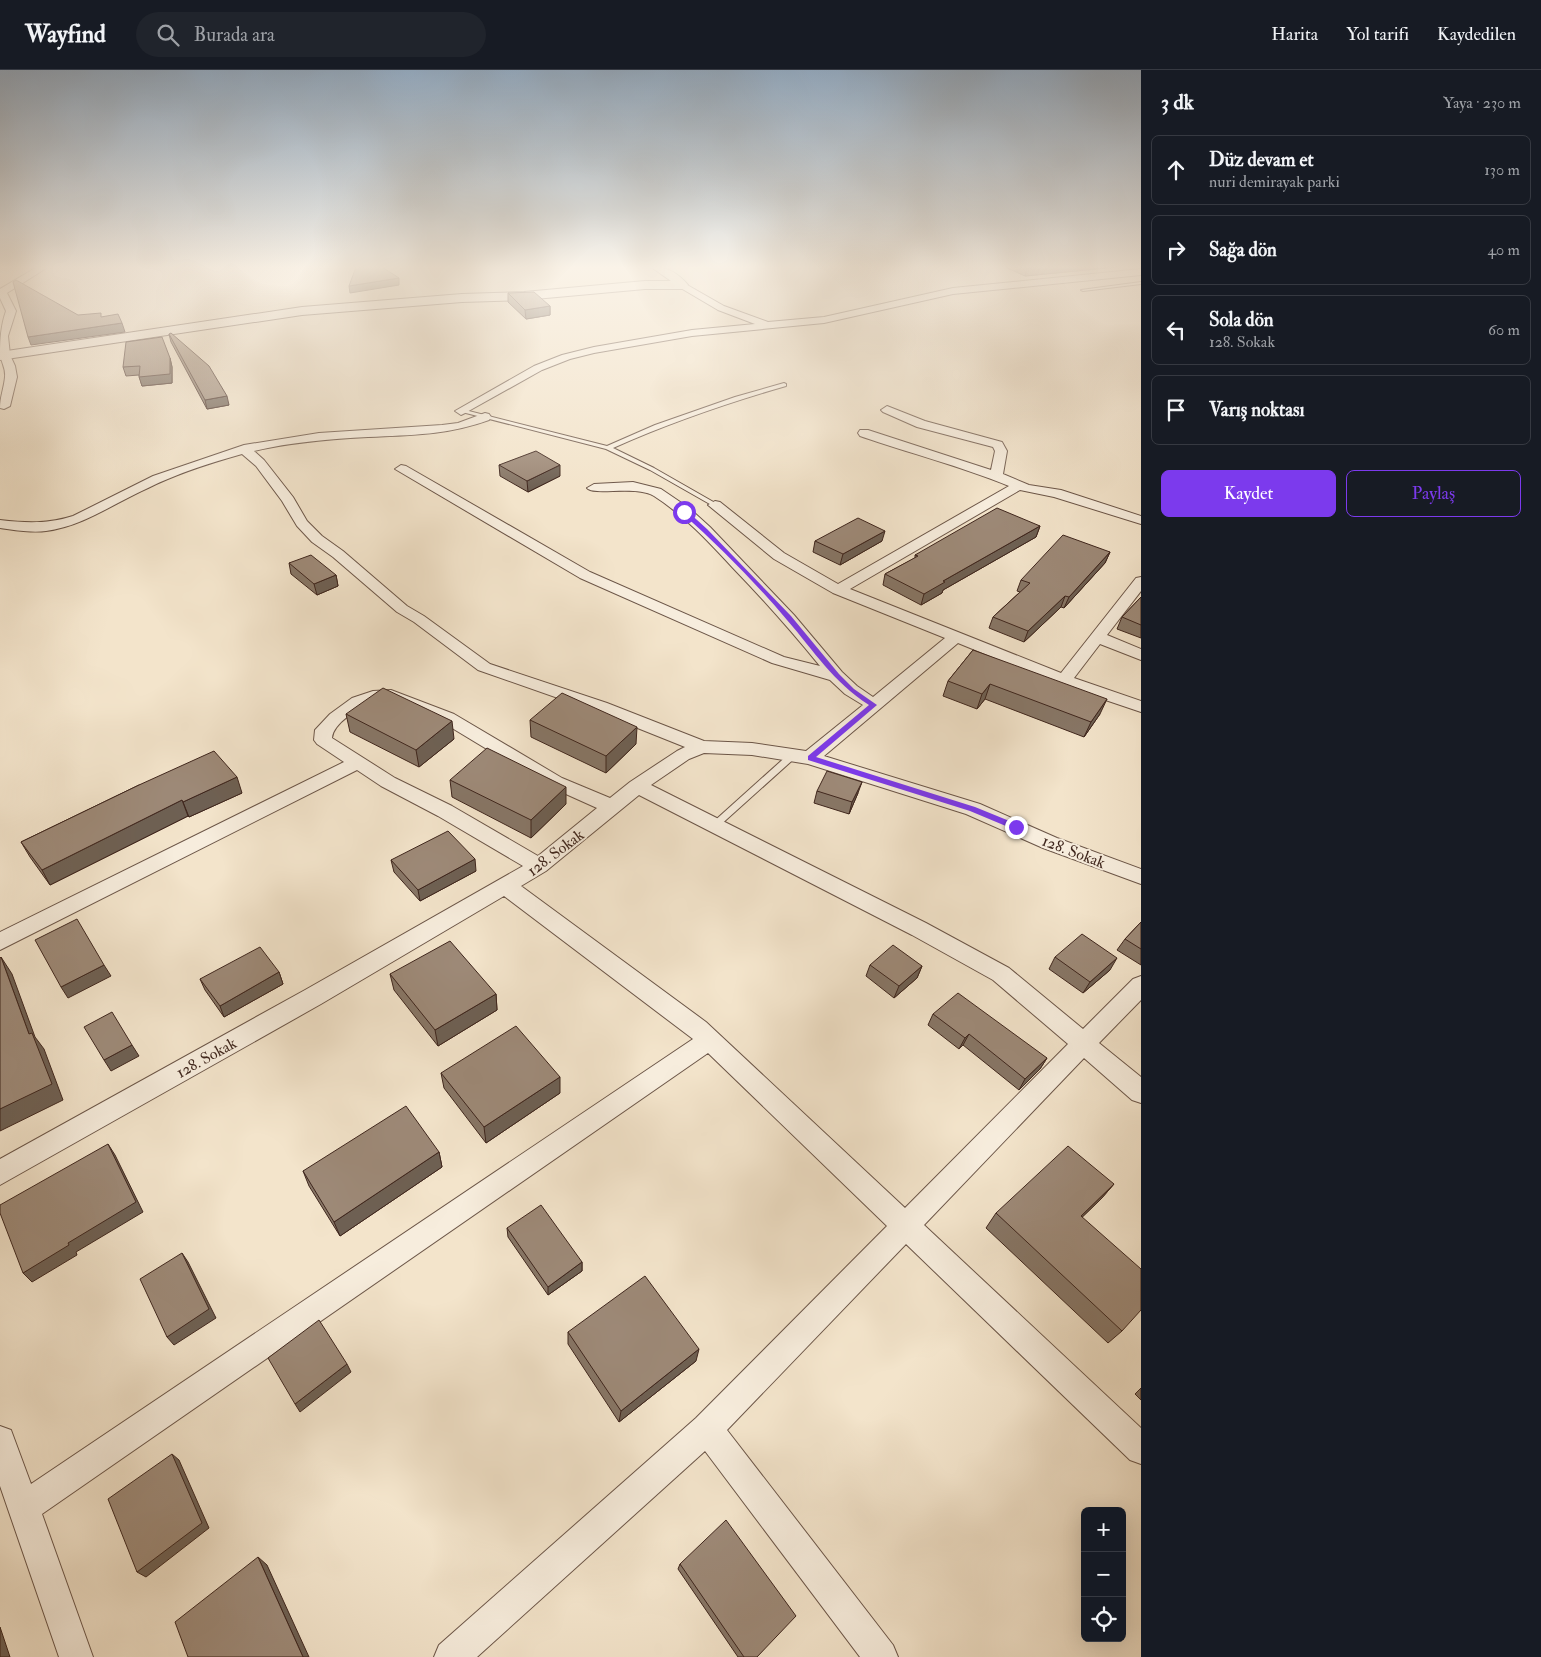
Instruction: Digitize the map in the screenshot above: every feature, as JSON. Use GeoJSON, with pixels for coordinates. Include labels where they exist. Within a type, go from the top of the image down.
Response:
{"type":"FeatureCollection","features":[{"type":"Feature","properties":{"kind":"street"},"geometry":{"type":"LineString","coordinates":[[3,341],[2,356],[10,366],[11,377],[4,406]]}},
{"type":"Feature","properties":{"kind":"street"},"geometry":{"type":"LineString","coordinates":[[2,356],[99,341]]}},
{"type":"Feature","properties":{"kind":"street"},"geometry":{"type":"LineString","coordinates":[[461,411],[484,400],[538,368],[566,357],[648,341]]}},
{"type":"Feature","properties":{"kind":"street"},"geometry":{"type":"LineString","coordinates":[[887,410],[921,424],[998,445],[1001,451],[996,476]]}},
{"type":"Feature","properties":{"kind":"street"},"geometry":{"type":"LineString","coordinates":[[0,524],[33,528],[75,521],[152,481],[244,449],[321,436],[442,430],[485,417]]}},
{"type":"Feature","properties":{"kind":"street"},"geometry":{"type":"LineString","coordinates":[[864,432],[903,447],[1020,485],[1056,493],[1141,520]]}},
{"type":"Feature","properties":{"kind":"street"},"geometry":{"type":"LineString","coordinates":[[244,449],[260,463],[288,500],[302,523],[317,538],[402,610],[419,619],[484,667],[601,707],[702,747]]}},
{"type":"Feature","properties":{"kind":"street"},"geometry":{"type":"LineString","coordinates":[[401,470],[585,575],[778,660],[836,676]]}},
{"type":"Feature","properties":{"kind":"street"},"geometry":{"type":"LineString","coordinates":[[838,590],[1020,485]]}},
{"type":"Feature","properties":{"kind":"street"},"geometry":{"type":"LineString","coordinates":[[594,488],[633,486],[661,495],[684,512],[705,530],[789,618],[836,676],[851,690],[874,705]]}},
{"type":"Feature","properties":{"kind":"street"},"geometry":{"type":"LineString","coordinates":[[715,505],[779,556],[838,590],[1064,680],[1141,707]]}},
{"type":"Feature","properties":{"kind":"street"},"geometry":{"type":"LineString","coordinates":[[1064,680],[1141,582]]}},
{"type":"Feature","properties":{"kind":"street"},"geometry":{"type":"LineString","coordinates":[[802,757],[874,705],[956,637]]}},
{"type":"Feature","properties":{"kind":"street"},"geometry":{"type":"LineString","coordinates":[[1097,637],[1141,655]]}},
{"type":"Feature","properties":{"kind":"street"},"geometry":{"type":"LineString","coordinates":[[539,866],[445,811],[388,782],[323,740],[324,730],[336,718],[358,702],[374,696],[391,695],[448,718],[556,782],[612,807]]}},
{"type":"Feature","properties":{"kind":"street","name":"128. Sokak"},"geometry":{"type":"LineString","coordinates":[[0,1174],[313,998],[539,866],[637,786],[683,755],[702,747],[752,749],[802,757],[973,809],[1050,842],[1141,877]]}},
{"type":"Feature","properties":{"kind":"street"},"geometry":{"type":"LineString","coordinates":[[0,942],[358,762]]}},
{"type":"Feature","properties":{"kind":"street"},"geometry":{"type":"LineString","coordinates":[[637,786],[919,929],[1001,974],[1141,1092]]}},
{"type":"Feature","properties":{"kind":"street"},"geometry":{"type":"LineString","coordinates":[[506,886],[698,1029],[1141,1449]]}},
{"type":"Feature","properties":{"kind":"street"},"geometry":{"type":"LineString","coordinates":[[451,1657],[707,1429],[907,1227],[1141,986]]}},
{"type":"Feature","properties":{"kind":"street"},"geometry":{"type":"LineString","coordinates":[[24,1507],[709,1040]]}},
{"type":"Feature","properties":{"kind":"street"},"geometry":{"type":"LineString","coordinates":[[707,1429],[881,1657]]}},
{"type":"Feature","properties":{"kind":"street"},"geometry":{"type":"LineString","coordinates":[[0,1441],[76,1657]]}},
{"type":"Feature","properties":{"kind":"lane"},"geometry":{"type":"LineString","coordinates":[[608,448],[657,426],[738,398],[784,385]]}},
{"type":"Feature","properties":{"kind":"lane"},"geometry":{"type":"LineString","coordinates":[[461,411],[608,448],[652,468],[715,505]]}},
{"type":"Feature","properties":{"kind":"lane"},"geometry":{"type":"LineString","coordinates":[[714,826],[802,757]]}},
{"type":"Feature","properties":{"kind":"building"},"geometry":{"type":"Polygon","coordinates":[[[164,341],[170,358],[170,374],[139,377],[140,366],[123,367],[126,342],[164,341]]]}},
{"type":"Feature","properties":{"kind":"building"},"geometry":{"type":"Polygon","coordinates":[[[173,341],[180,341],[209,366],[227,396],[205,400],[173,341]]]}},
{"type":"Feature","properties":{"kind":"building"},"geometry":{"type":"Polygon","coordinates":[[[536,451],[560,465],[527,481],[499,465],[536,451]]]}},
{"type":"Feature","properties":{"kind":"building"},"geometry":{"type":"Polygon","coordinates":[[[997,508],[1040,526],[943,581],[945,582],[924,594],[885,574],[918,556],[915,555],[997,508]]]}},
{"type":"Feature","properties":{"kind":"building"},"geometry":{"type":"Polygon","coordinates":[[[858,518],[885,531],[843,554],[815,541],[858,518]]]}},
{"type":"Feature","properties":{"kind":"building"},"geometry":{"type":"Polygon","coordinates":[[[1063,535],[1110,552],[1069,597],[1065,596],[1028,631],[993,617],[1030,583],[1021,580],[1063,535]]]}},
{"type":"Feature","properties":{"kind":"building"},"geometry":{"type":"Polygon","coordinates":[[[311,555],[336,575],[314,584],[289,563],[311,555]]]}},
{"type":"Feature","properties":{"kind":"building"},"geometry":{"type":"Polygon","coordinates":[[[1141,597],[1141,625],[1122,617],[1141,597]]]}},
{"type":"Feature","properties":{"kind":"building"},"geometry":{"type":"Polygon","coordinates":[[[973,650],[1107,699],[1091,722],[990,684],[982,694],[948,681],[973,650]]]}},
{"type":"Feature","properties":{"kind":"building"},"geometry":{"type":"Polygon","coordinates":[[[383,688],[452,721],[416,750],[346,714],[383,688]]]}},
{"type":"Feature","properties":{"kind":"building"},"geometry":{"type":"Polygon","coordinates":[[[562,693],[637,727],[606,756],[530,720],[562,693]]]}},
{"type":"Feature","properties":{"kind":"building"},"geometry":{"type":"Polygon","coordinates":[[[487,748],[566,787],[531,820],[450,780],[487,748]]]}},
{"type":"Feature","properties":{"kind":"building"},"geometry":{"type":"Polygon","coordinates":[[[214,751],[237,777],[183,802],[182,800],[42,870],[21,842],[139,785],[214,751]]]}},
{"type":"Feature","properties":{"kind":"building"},"geometry":{"type":"Polygon","coordinates":[[[827,771],[862,782],[852,802],[817,791],[827,771]]]}},
{"type":"Feature","properties":{"kind":"building"},"geometry":{"type":"Polygon","coordinates":[[[448,831],[475,859],[418,890],[391,860],[448,831]]]}},
{"type":"Feature","properties":{"kind":"building"},"geometry":{"type":"Polygon","coordinates":[[[77,919],[104,965],[61,987],[35,940],[77,919]]]}},
{"type":"Feature","properties":{"kind":"building"},"geometry":{"type":"Polygon","coordinates":[[[1141,922],[1141,949],[1125,939],[1141,922]]]}},
{"type":"Feature","properties":{"kind":"building"},"geometry":{"type":"Polygon","coordinates":[[[1082,934],[1117,958],[1090,982],[1055,957],[1082,934]]]}},
{"type":"Feature","properties":{"kind":"building"},"geometry":{"type":"Polygon","coordinates":[[[450,941],[496,994],[435,1030],[390,974],[450,941]]]}},
{"type":"Feature","properties":{"kind":"building"},"geometry":{"type":"Polygon","coordinates":[[[893,945],[922,966],[899,986],[870,965],[893,945]]]}},
{"type":"Feature","properties":{"kind":"building"},"geometry":{"type":"Polygon","coordinates":[[[260,947],[279,972],[220,1006],[200,979],[260,947]]]}},
{"type":"Feature","properties":{"kind":"building"},"geometry":{"type":"Polygon","coordinates":[[[0,958],[29,1034],[32,1033],[52,1084],[0,1109],[0,958]]]}},
{"type":"Feature","properties":{"kind":"building"},"geometry":{"type":"Polygon","coordinates":[[[958,993],[1047,1058],[1025,1079],[969,1034],[965,1038],[933,1014],[958,993]]]}},
{"type":"Feature","properties":{"kind":"building"},"geometry":{"type":"Polygon","coordinates":[[[112,1012],[132,1045],[104,1060],[84,1027],[112,1012]]]}},
{"type":"Feature","properties":{"kind":"building"},"geometry":{"type":"Polygon","coordinates":[[[516,1026],[560,1077],[484,1127],[441,1073],[516,1026]]]}},
{"type":"Feature","properties":{"kind":"building"},"geometry":{"type":"Polygon","coordinates":[[[406,1106],[439,1152],[334,1222],[303,1171],[406,1106]]]}},
{"type":"Feature","properties":{"kind":"building"},"geometry":{"type":"Polygon","coordinates":[[[108,1144],[136,1202],[23,1273],[0,1213],[0,1205],[108,1144]]]}},
{"type":"Feature","properties":{"kind":"building"},"geometry":{"type":"Polygon","coordinates":[[[1068,1146],[1114,1184],[1081,1216],[1141,1269],[1141,1310],[1122,1331],[996,1213],[1068,1146]]]}},
{"type":"Feature","properties":{"kind":"building"},"geometry":{"type":"Polygon","coordinates":[[[541,1205],[582,1262],[548,1287],[507,1228],[541,1205]]]}},
{"type":"Feature","properties":{"kind":"building"},"geometry":{"type":"Polygon","coordinates":[[[182,1253],[209,1309],[167,1337],[140,1279],[182,1253]]]}},
{"type":"Feature","properties":{"kind":"building"},"geometry":{"type":"Polygon","coordinates":[[[645,1276],[699,1349],[621,1411],[568,1332],[645,1276]]]}},
{"type":"Feature","properties":{"kind":"building"},"geometry":{"type":"Polygon","coordinates":[[[319,1320],[347,1364],[295,1404],[268,1358],[319,1320]]]}},
{"type":"Feature","properties":{"kind":"building"},"geometry":{"type":"Polygon","coordinates":[[[172,1454],[202,1523],[137,1572],[108,1499],[172,1454]]]}},
{"type":"Feature","properties":{"kind":"building"},"geometry":{"type":"Polygon","coordinates":[[[726,1520],[796,1616],[757,1657],[744,1657],[680,1564],[726,1520]]]}},
{"type":"Feature","properties":{"kind":"building"},"geometry":{"type":"Polygon","coordinates":[[[258,1557],[303,1657],[188,1657],[175,1622],[258,1557]]]}},
{"type":"Feature","properties":{"kind":"route"},"geometry":{"type":"LineString","coordinates":[[684,512],[705,530],[789,618],[836,676],[851,690],[874,705],[810,758],[881,782],[973,809],[1016,827]]}}]}
